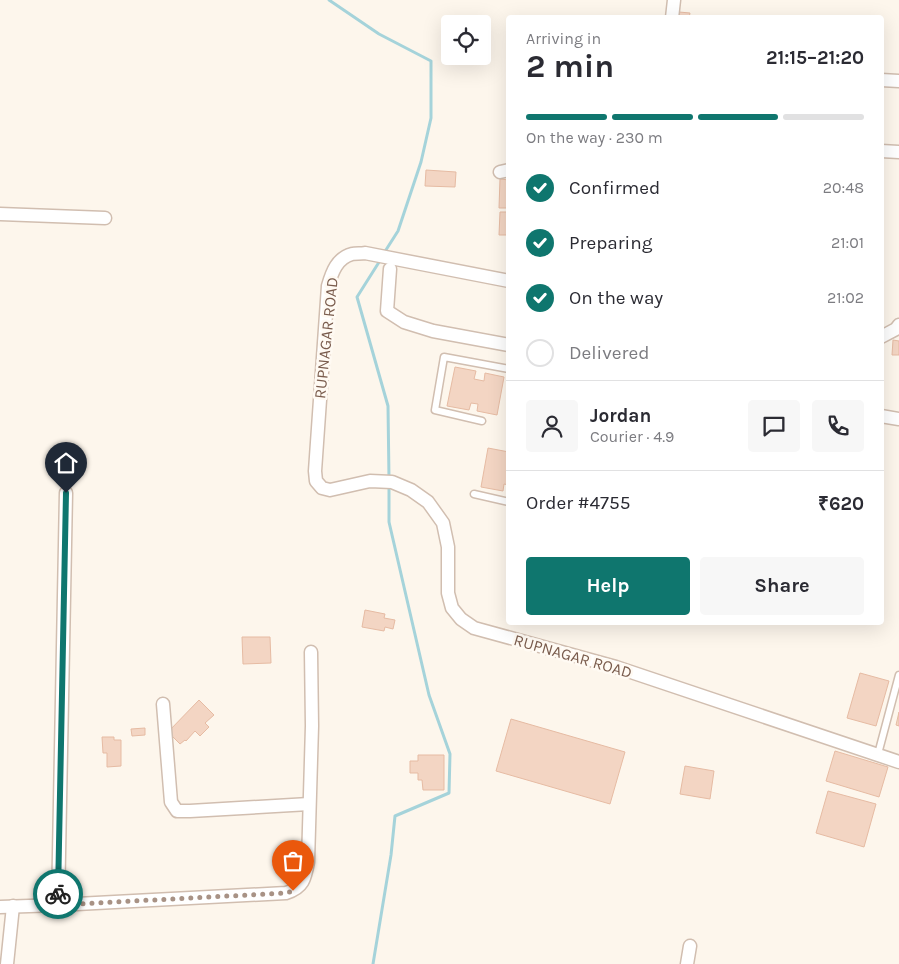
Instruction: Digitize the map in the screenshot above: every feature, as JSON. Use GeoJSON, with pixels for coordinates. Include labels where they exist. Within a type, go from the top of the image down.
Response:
{"type":"FeatureCollection","features":[{"type":"Feature","properties":{"kind":"street"},"geometry":{"type":"LineString","coordinates":[[672,15],[674,0]]}},
{"type":"Feature","properties":{"kind":"street"},"geometry":{"type":"LineString","coordinates":[[884,80],[899,81]]}},
{"type":"Feature","properties":{"kind":"street"},"geometry":{"type":"LineString","coordinates":[[884,151],[899,152]]}},
{"type":"Feature","properties":{"kind":"street"},"geometry":{"type":"LineString","coordinates":[[0,214],[105,218]]}},
{"type":"Feature","properties":{"kind":"street","name":"RUPNAGAR ROAD"},"geometry":{"type":"LineString","coordinates":[[506,281],[390,263],[365,253],[351,254],[341,260],[332,271],[328,286],[315,471],[316,481],[322,488],[330,490],[370,481],[387,482],[411,490],[428,502],[443,523],[448,547],[448,593],[452,608],[461,619],[474,628],[616,667],[899,762]]}},
{"type":"Feature","properties":{"kind":"street"},"geometry":{"type":"LineString","coordinates":[[390,263],[387,311],[404,322],[433,331],[506,344]]}},
{"type":"Feature","properties":{"kind":"street"},"geometry":{"type":"LineString","coordinates":[[884,335],[896,329],[899,325]]}},
{"type":"Feature","properties":{"kind":"street"},"geometry":{"type":"LineString","coordinates":[[884,416],[899,418]]}},
{"type":"Feature","properties":{"kind":"street"},"geometry":{"type":"LineString","coordinates":[[58,905],[66,493]]}},
{"type":"Feature","properties":{"kind":"street"},"geometry":{"type":"LineString","coordinates":[[0,907],[286,893],[293,891],[301,885],[308,862],[312,726],[311,652]]}},
{"type":"Feature","properties":{"kind":"street"},"geometry":{"type":"LineString","coordinates":[[163,704],[171,802],[177,811],[309,804]]}},
{"type":"Feature","properties":{"kind":"street"},"geometry":{"type":"LineString","coordinates":[[6,964],[13,906]]}},
{"type":"Feature","properties":{"kind":"street"},"geometry":{"type":"LineString","coordinates":[[687,964],[690,946]]}},
{"type":"Feature","properties":{"kind":"lane"},"geometry":{"type":"LineString","coordinates":[[482,420],[434,410],[444,357],[506,368]]}},
{"type":"Feature","properties":{"kind":"lane"},"geometry":{"type":"LineString","coordinates":[[474,494],[506,501]]}},
{"type":"Feature","properties":{"kind":"lane"},"geometry":{"type":"LineString","coordinates":[[878,754],[899,675]]}},
{"type":"Feature","properties":{"kind":"building"},"geometry":{"type":"Polygon","coordinates":[[[679,12],[690,13],[690,15],[678,15],[679,12]]]}},
{"type":"Feature","properties":{"kind":"building"},"geometry":{"type":"Polygon","coordinates":[[[426,170],[456,172],[455,187],[425,186],[426,170]]]}},
{"type":"Feature","properties":{"kind":"building"},"geometry":{"type":"Polygon","coordinates":[[[500,179],[506,180],[506,208],[499,208],[500,179]]]}},
{"type":"Feature","properties":{"kind":"building"},"geometry":{"type":"Polygon","coordinates":[[[500,212],[506,212],[506,235],[499,235],[500,212]]]}},
{"type":"Feature","properties":{"kind":"building"},"geometry":{"type":"Polygon","coordinates":[[[893,340],[899,341],[899,355],[892,355],[893,340]]]}},
{"type":"Feature","properties":{"kind":"building"},"geometry":{"type":"Polygon","coordinates":[[[455,367],[476,371],[474,379],[484,381],[485,373],[504,377],[497,415],[477,411],[478,404],[471,403],[469,410],[447,406],[455,367]]]}},
{"type":"Feature","properties":{"kind":"building"},"geometry":{"type":"Polygon","coordinates":[[[488,448],[506,451],[506,484],[504,484],[503,491],[481,487],[488,448]]]}},
{"type":"Feature","properties":{"kind":"building"},"geometry":{"type":"Polygon","coordinates":[[[365,610],[385,614],[384,618],[395,620],[393,629],[385,627],[384,631],[362,627],[365,610]]]}},
{"type":"Feature","properties":{"kind":"building"},"geometry":{"type":"Polygon","coordinates":[[[242,637],[270,637],[271,663],[243,664],[242,637]]]}},
{"type":"Feature","properties":{"kind":"building"},"geometry":{"type":"Polygon","coordinates":[[[860,673],[889,681],[876,726],[847,718],[860,673]]]}},
{"type":"Feature","properties":{"kind":"building"},"geometry":{"type":"Polygon","coordinates":[[[199,700],[214,715],[205,723],[209,727],[200,736],[195,731],[186,741],[180,744],[168,732],[199,700]]]}},
{"type":"Feature","properties":{"kind":"building"},"geometry":{"type":"Polygon","coordinates":[[[899,712],[899,726],[896,725],[899,712]]]}},
{"type":"Feature","properties":{"kind":"building"},"geometry":{"type":"Polygon","coordinates":[[[511,719],[625,752],[610,804],[496,771],[511,719]]]}},
{"type":"Feature","properties":{"kind":"building"},"geometry":{"type":"Polygon","coordinates":[[[145,728],[145,735],[132,736],[131,729],[145,728]]]}},
{"type":"Feature","properties":{"kind":"building"},"geometry":{"type":"Polygon","coordinates":[[[102,737],[114,737],[114,740],[121,740],[121,766],[107,767],[107,753],[103,753],[102,737]]]}},
{"type":"Feature","properties":{"kind":"building"},"geometry":{"type":"Polygon","coordinates":[[[835,751],[888,767],[879,797],[826,781],[835,751]]]}},
{"type":"Feature","properties":{"kind":"building"},"geometry":{"type":"Polygon","coordinates":[[[418,755],[444,755],[444,790],[423,790],[422,780],[418,780],[418,773],[410,773],[410,761],[418,761],[418,755]]]}},
{"type":"Feature","properties":{"kind":"building"},"geometry":{"type":"Polygon","coordinates":[[[685,766],[714,771],[710,799],[680,794],[685,766]]]}},
{"type":"Feature","properties":{"kind":"building"},"geometry":{"type":"Polygon","coordinates":[[[828,791],[876,804],[864,847],[816,833],[828,791]]]}},
{"type":"Feature","properties":{"kind":"waterway"},"geometry":{"type":"LineString","coordinates":[[329,0],[379,34],[431,61],[431,118],[421,162],[398,231],[384,253]]}},
{"type":"Feature","properties":{"kind":"waterway"},"geometry":{"type":"LineString","coordinates":[[381,259],[357,297],[388,406],[389,479]]}},
{"type":"Feature","properties":{"kind":"waterway"},"geometry":{"type":"LineString","coordinates":[[373,964],[391,855],[395,816],[449,793],[450,754],[429,695],[389,522],[389,485]]}},
{"type":"Feature","properties":{"kind":"way so far"},"geometry":{"type":"LineString","coordinates":[[58,894],[58,905],[286,893],[293,891]]}},
{"type":"Feature","properties":{"kind":"route"},"geometry":{"type":"LineString","coordinates":[[58,894],[66,493]]}}]}
